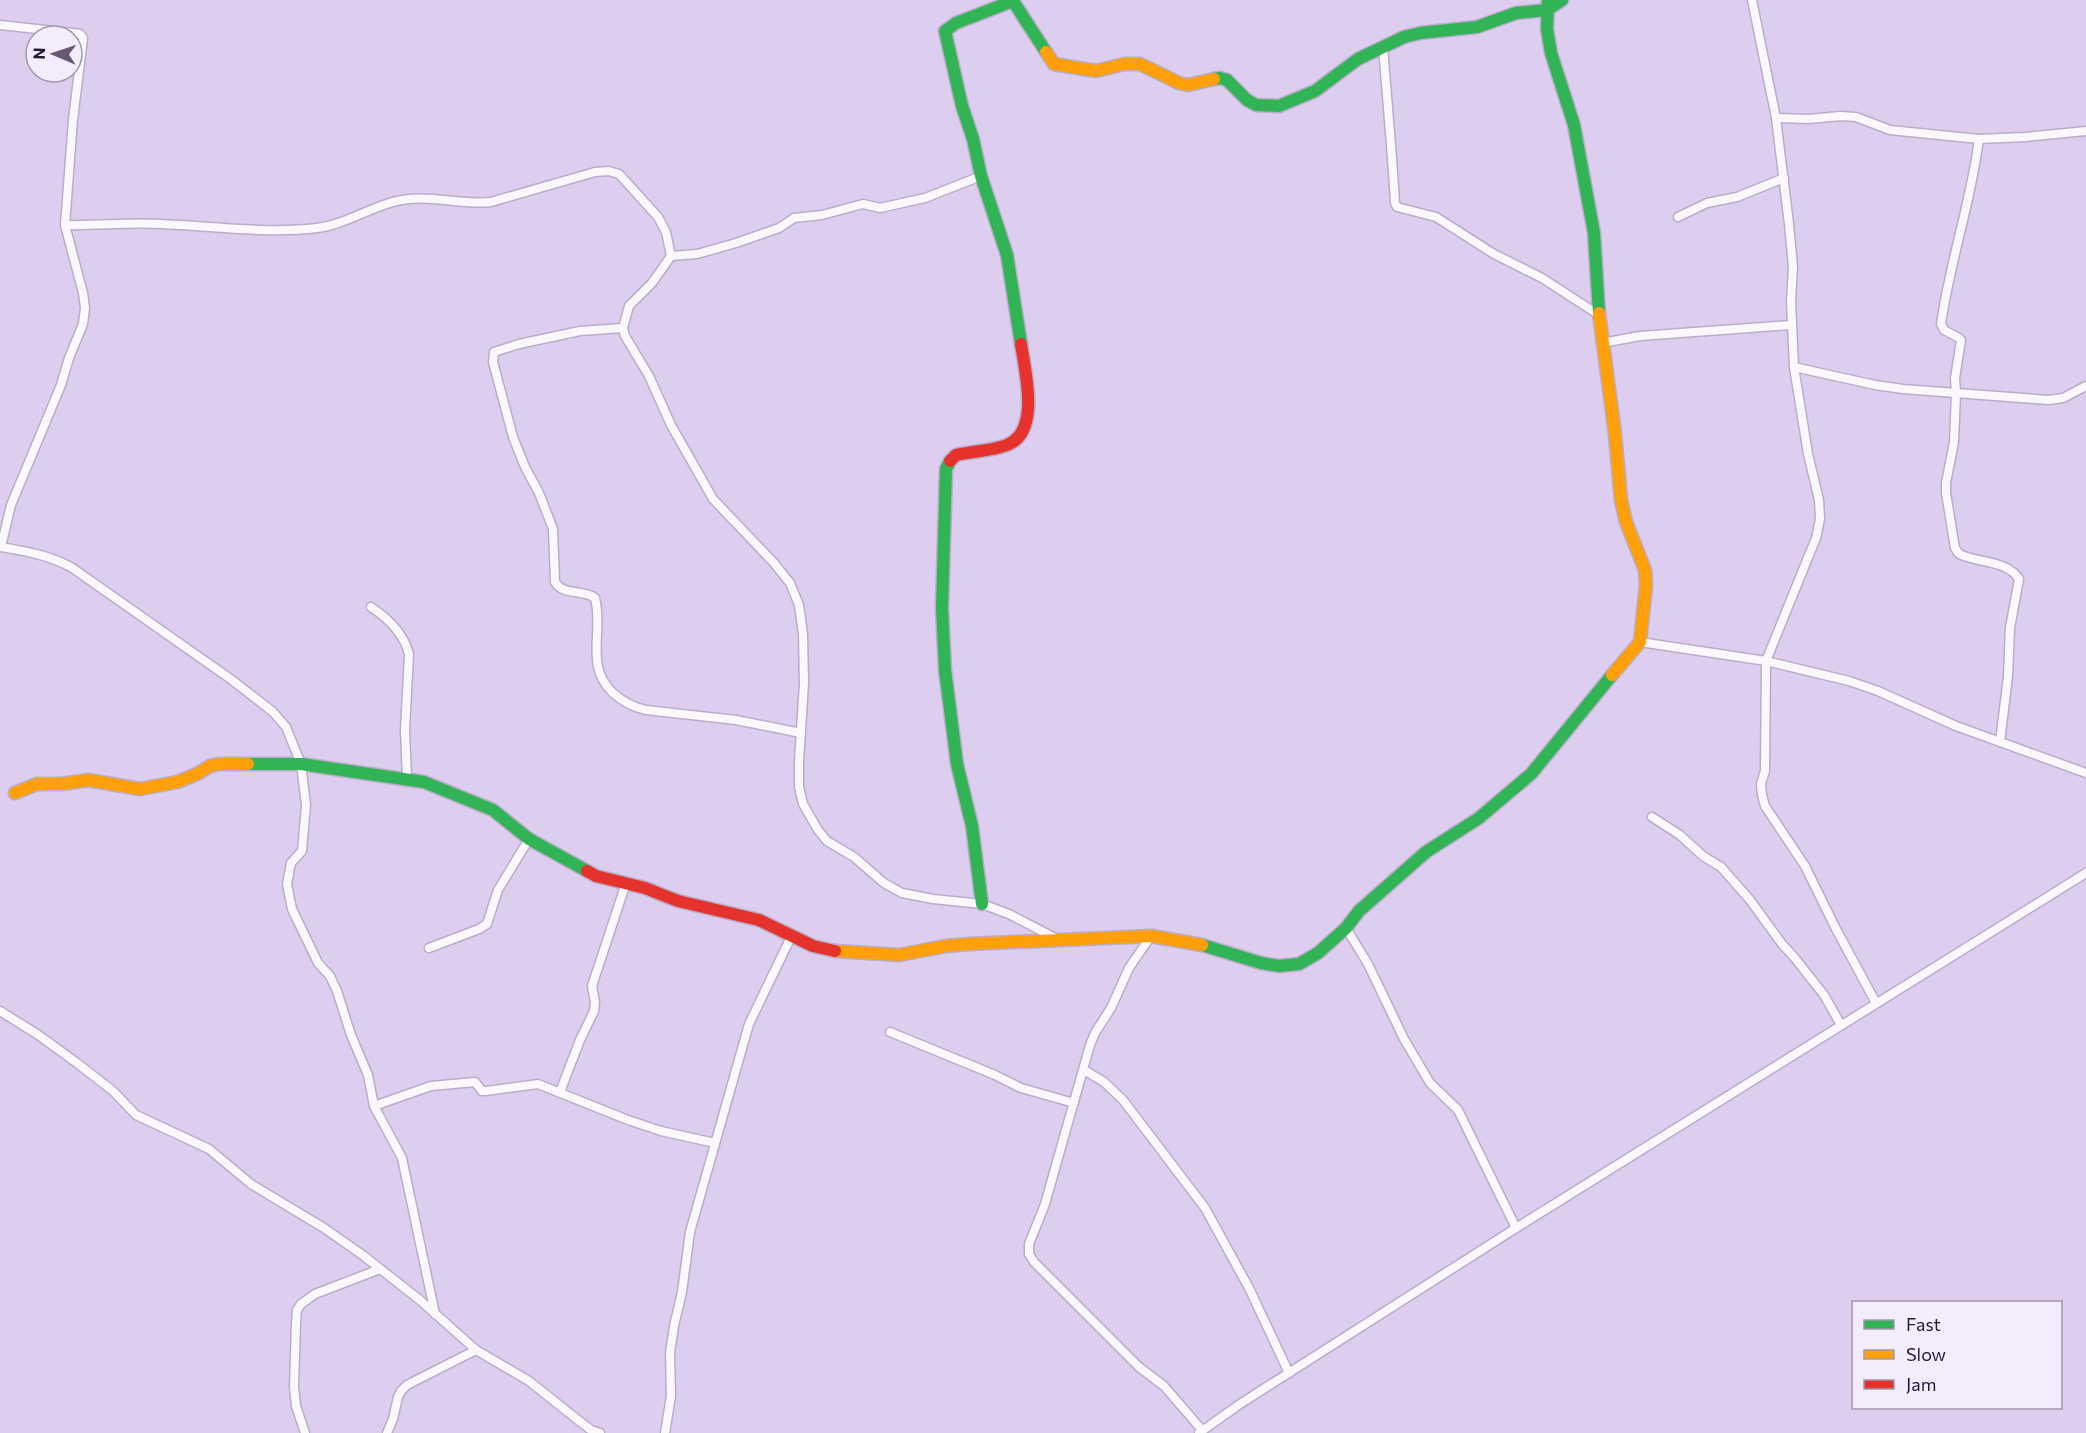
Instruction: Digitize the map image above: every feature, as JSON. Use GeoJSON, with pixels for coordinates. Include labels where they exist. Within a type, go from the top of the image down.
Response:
{"type":"FeatureCollection","features":[{"type":"Feature","properties":{"kind":"street"},"geometry":{"type":"LineString","coordinates":[[982,904],[971,819],[957,764],[945,670],[942,608],[946,469],[950,460],[956,455],[1012,444],[1022,436],[1027,421],[1029,400],[1009,266],[981,176],[973,139],[959,95],[945,31],[956,23],[1013,1],[1054,64],[1096,71],[1124,64],[1140,64],[1188,85],[1220,78],[1227,80],[1247,100],[1265,106],[1279,106],[1306,96],[1358,58],[1404,37],[1477,27],[1562,0]]}},
{"type":"Feature","properties":{"kind":"street"},"geometry":{"type":"LineString","coordinates":[[1752,0],[1776,118],[1793,267],[1791,326],[1794,367],[1808,454],[1820,500],[1820,519],[1816,538],[1766,661],[1765,762],[1762,795],[1765,806],[1805,866],[1876,1003]]}},
{"type":"Feature","properties":{"kind":"street"},"geometry":{"type":"LineString","coordinates":[[15,793],[37,783],[62,784],[88,780],[140,789],[177,782],[219,764],[301,764],[407,778],[424,782],[493,810],[529,839],[596,876],[626,883],[678,901],[759,920],[791,938],[828,950],[899,955],[946,946],[1151,936],[1201,945],[1261,963],[1279,966],[1299,964],[1318,953],[1346,928],[1359,910],[1426,852],[1497,804],[1531,774],[1640,642],[1646,585],[1645,570],[1626,522],[1621,500],[1616,434],[1599,315],[1597,260],[1574,125],[1551,53],[1547,29],[1547,5]]}},
{"type":"Feature","properties":{"kind":"street"},"geometry":{"type":"LineString","coordinates":[[0,25],[80,34],[83,38],[73,120],[65,225],[85,308],[83,324],[71,351],[61,385],[11,504],[0,547],[55,559],[71,567],[232,680],[273,712],[286,727],[301,764],[306,805],[302,851],[291,863],[287,884],[292,909],[318,963],[330,976],[337,991],[351,1035],[368,1075],[374,1106],[402,1158],[435,1314]]}},
{"type":"Feature","properties":{"kind":"street"},"geometry":{"type":"LineString","coordinates":[[1383,46],[1397,207],[1436,217],[1494,254],[1542,278],[1599,315]]}},
{"type":"Feature","properties":{"kind":"street"},"geometry":{"type":"LineString","coordinates":[[1776,118],[1856,117],[1890,130],[1979,139],[2086,131]]}},
{"type":"Feature","properties":{"kind":"street"},"geometry":{"type":"LineString","coordinates":[[1979,139],[1941,324],[1944,330],[1961,340],[1955,378],[1954,442],[1946,493],[1955,548],[1959,554],[2003,567],[2014,572],[2019,579],[2010,628],[2008,676],[2000,742]]}},
{"type":"Feature","properties":{"kind":"street"},"geometry":{"type":"LineString","coordinates":[[65,225],[159,224],[239,228],[316,228],[408,199],[433,199],[477,204],[595,172],[609,171],[620,174],[658,217],[666,232],[671,255],[652,283],[629,306],[623,328],[625,336],[649,375],[670,425],[713,499],[774,563],[790,583],[800,605],[804,683],[799,787],[803,804],[827,841],[854,857],[884,884],[902,893],[982,904],[1009,914],[1059,940]]}},
{"type":"Feature","properties":{"kind":"street"},"geometry":{"type":"LineString","coordinates":[[671,255],[697,254],[736,243],[779,228],[794,219],[822,215],[863,204],[880,208],[925,198],[981,176]]}},
{"type":"Feature","properties":{"kind":"street"},"geometry":{"type":"LineString","coordinates":[[1678,217],[1707,203],[1737,197],[1784,178]]}},
{"type":"Feature","properties":{"kind":"street"},"geometry":{"type":"LineString","coordinates":[[1602,342],[1640,336],[1791,326]]}},
{"type":"Feature","properties":{"kind":"street"},"geometry":{"type":"LineString","coordinates":[[623,328],[580,332],[519,344],[494,352],[493,362],[513,436],[553,529],[555,582],[558,587],[595,598],[596,663],[600,676],[609,689],[623,702],[646,710],[736,720],[801,733]]}},
{"type":"Feature","properties":{"kind":"street"},"geometry":{"type":"LineString","coordinates":[[1794,367],[1875,385],[2049,400],[2063,398],[2086,386]]}},
{"type":"Feature","properties":{"kind":"street"},"geometry":{"type":"LineString","coordinates":[[371,608],[383,615],[400,633],[409,654],[405,730],[407,778]]}},
{"type":"Feature","properties":{"kind":"street"},"geometry":{"type":"LineString","coordinates":[[1640,642],[1766,661],[1850,681],[1956,726],[2086,773]]}},
{"type":"Feature","properties":{"kind":"street"},"geometry":{"type":"LineString","coordinates":[[1652,817],[1680,835],[1703,856],[1721,867],[1750,900],[1824,995],[1841,1025]]}},
{"type":"Feature","properties":{"kind":"street"},"geometry":{"type":"LineString","coordinates":[[429,948],[487,924],[498,890],[529,839]]}},
{"type":"Feature","properties":{"kind":"street"},"geometry":{"type":"LineString","coordinates":[[1151,936],[1130,968],[1111,1008],[1095,1033],[1045,1204],[1029,1244],[1029,1254],[1034,1262],[1139,1367],[1164,1386],[1201,1432],[1516,1228],[2086,873]]}},
{"type":"Feature","properties":{"kind":"street"},"geometry":{"type":"LineString","coordinates":[[560,1092],[594,1011],[592,986],[626,883]]}},
{"type":"Feature","properties":{"kind":"street"},"geometry":{"type":"LineString","coordinates":[[1346,928],[1368,964],[1404,1039],[1430,1083],[1458,1110],[1516,1228]]}},
{"type":"Feature","properties":{"kind":"street"},"geometry":{"type":"LineString","coordinates":[[665,1433],[671,1396],[670,1353],[682,1292],[690,1232],[750,1024],[791,938]]}},
{"type":"Feature","properties":{"kind":"street"},"geometry":{"type":"LineString","coordinates":[[0,1011],[77,1063],[113,1092],[136,1115],[209,1149],[251,1184],[324,1228],[380,1269],[476,1350],[529,1381],[591,1430],[600,1433]]}},
{"type":"Feature","properties":{"kind":"street"},"geometry":{"type":"LineString","coordinates":[[890,1032],[1021,1088],[1074,1103]]}},
{"type":"Feature","properties":{"kind":"street"},"geometry":{"type":"LineString","coordinates":[[1084,1070],[1104,1082],[1123,1100],[1205,1208],[1249,1288],[1289,1373]]}},
{"type":"Feature","properties":{"kind":"street"},"geometry":{"type":"LineString","coordinates":[[374,1106],[418,1089],[454,1083],[474,1082],[482,1091],[532,1083],[639,1124],[715,1143]]}},
{"type":"Feature","properties":{"kind":"street"},"geometry":{"type":"LineString","coordinates":[[305,1433],[296,1407],[294,1387],[297,1310],[306,1299],[315,1294],[380,1269]]}},
{"type":"Feature","properties":{"kind":"street"},"geometry":{"type":"LineString","coordinates":[[387,1433],[401,1391],[407,1385],[476,1350]]}},
{"type":"Feature","properties":{"kind":"traffic: fast"},"geometry":{"type":"LineString","coordinates":[[1548,0],[1547,29],[1551,53],[1574,125],[1594,233],[1599,313]]}},
{"type":"Feature","properties":{"kind":"traffic: fast"},"geometry":{"type":"LineString","coordinates":[[1214,79],[1227,80],[1247,100],[1256,105],[1279,106],[1315,91],[1358,59],[1404,37],[1477,27],[1516,13],[1547,10],[1562,0]]}},
{"type":"Feature","properties":{"kind":"traffic: fast"},"geometry":{"type":"LineString","coordinates":[[1021,344],[1007,255],[981,176],[945,31],[956,23],[1013,1],[1046,52]]}},
{"type":"Feature","properties":{"kind":"traffic: fast"},"geometry":{"type":"LineString","coordinates":[[950,461],[946,469],[942,608],[945,670],[957,764],[972,826],[982,904]]}},
{"type":"Feature","properties":{"kind":"traffic: fast"},"geometry":{"type":"LineString","coordinates":[[1202,945],[1261,963],[1279,966],[1299,964],[1318,953],[1346,928],[1359,911],[1426,852],[1479,818],[1531,774],[1612,675]]}},
{"type":"Feature","properties":{"kind":"traffic: fast"},"geometry":{"type":"LineString","coordinates":[[248,764],[301,764],[424,782],[493,810],[529,839],[587,871]]}},
{"type":"Feature","properties":{"kind":"traffic: slow"},"geometry":{"type":"LineString","coordinates":[[1046,52],[1054,64],[1096,71],[1124,64],[1140,64],[1188,85],[1214,79]]}},
{"type":"Feature","properties":{"kind":"traffic: slow"},"geometry":{"type":"LineString","coordinates":[[1599,313],[1621,500],[1626,522],[1645,570],[1646,585],[1640,642],[1612,675]]}},
{"type":"Feature","properties":{"kind":"traffic: slow"},"geometry":{"type":"LineString","coordinates":[[15,793],[37,784],[62,784],[88,780],[140,789],[177,782],[210,766],[248,764]]}},
{"type":"Feature","properties":{"kind":"traffic: slow"},"geometry":{"type":"LineString","coordinates":[[835,951],[899,955],[969,944],[1151,936],[1202,945]]}},
{"type":"Feature","properties":{"kind":"traffic: jam"},"geometry":{"type":"LineString","coordinates":[[950,461],[956,455],[995,449],[1018,438],[1024,428],[1028,400],[1021,344]]}},
{"type":"Feature","properties":{"kind":"traffic: jam"},"geometry":{"type":"LineString","coordinates":[[587,871],[596,876],[645,888],[678,901],[759,920],[813,946],[835,951]]}}]}
